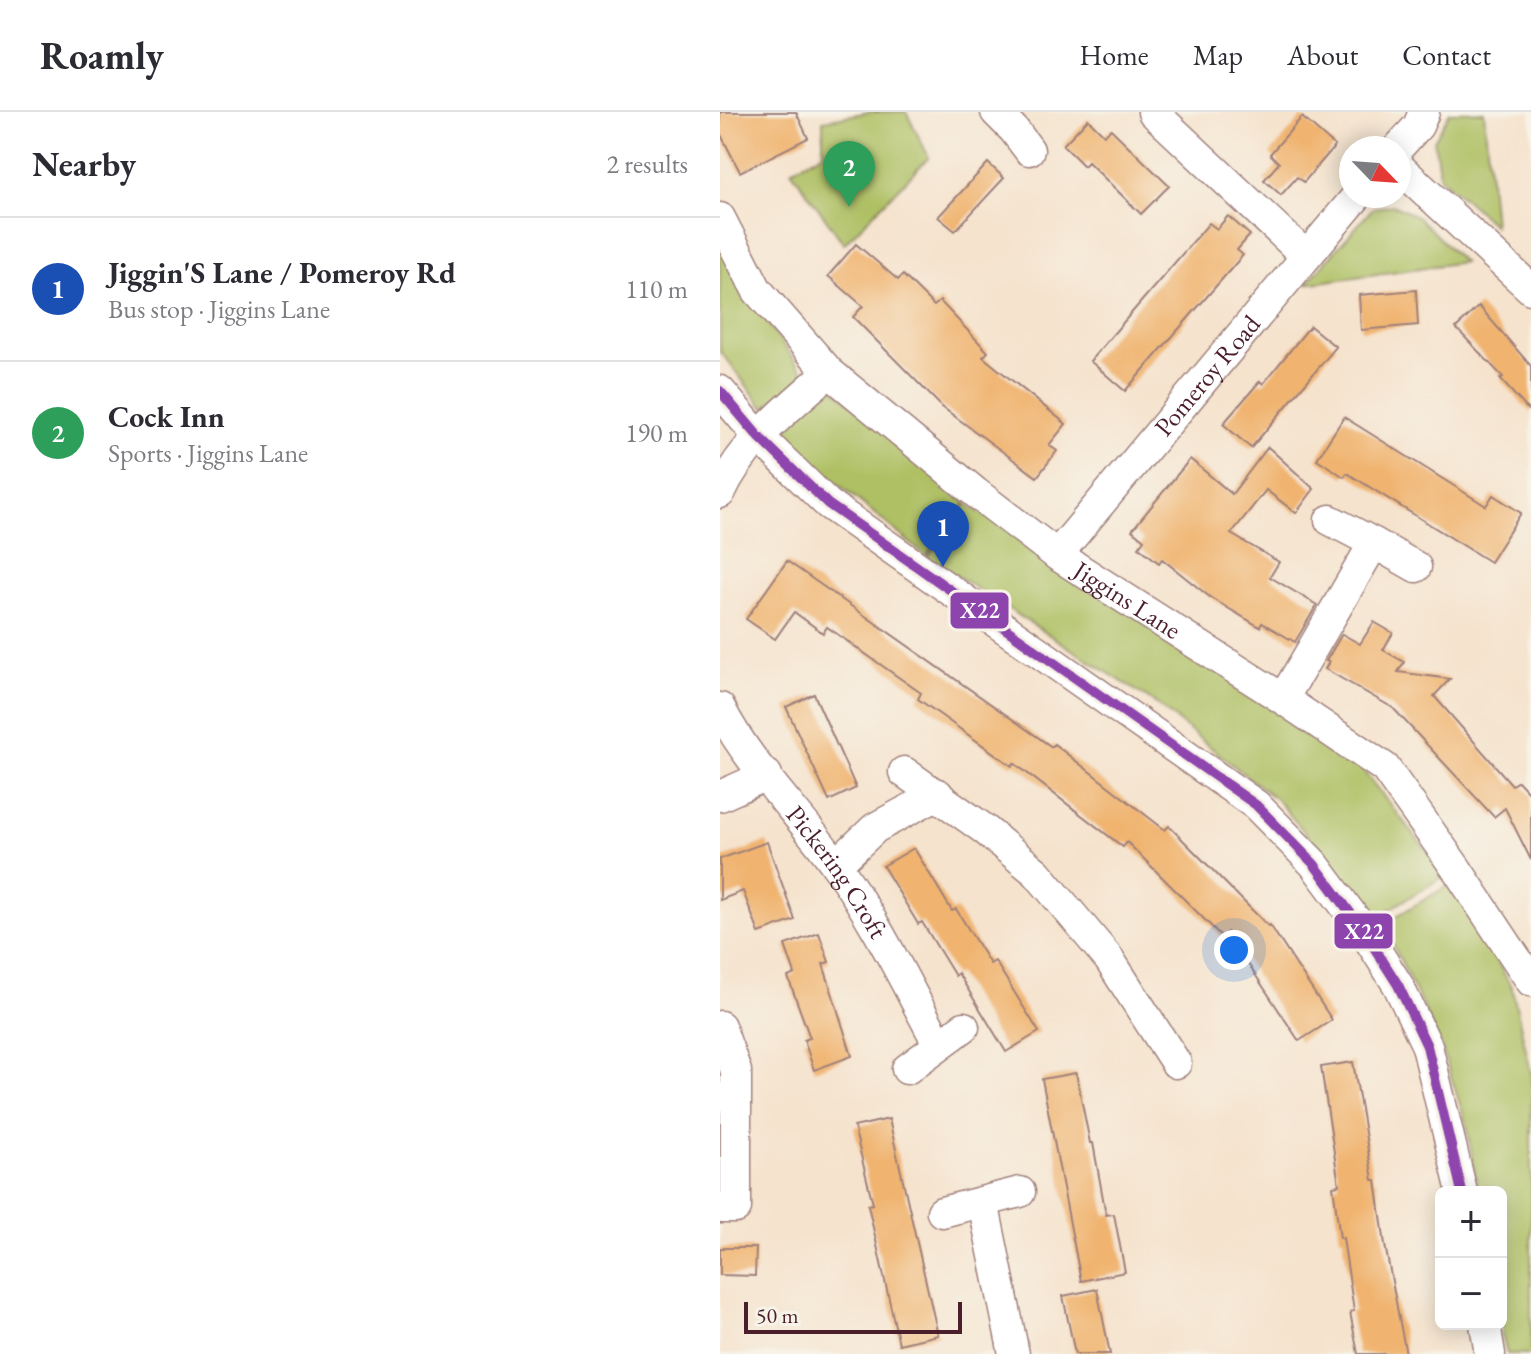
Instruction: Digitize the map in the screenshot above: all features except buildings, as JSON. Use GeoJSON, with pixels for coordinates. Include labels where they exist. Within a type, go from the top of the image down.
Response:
{"type":"FeatureCollection","features":[{"type":"Feature","properties":{"kind":"street"},"geometry":{"type":"LineString","coordinates":[[1153,112],[1306,256]]}},
{"type":"Feature","properties":{"kind":"street"},"geometry":{"type":"LineString","coordinates":[[1409,136],[1424,112]]}},
{"type":"Feature","properties":{"kind":"street"},"geometry":{"type":"LineString","coordinates":[[1411,178],[1531,289]]}},
{"type":"Feature","properties":{"kind":"street","name":"Pomeroy Road"},"geometry":{"type":"LineString","coordinates":[[1057,555],[1347,208]]}},
{"type":"Feature","properties":{"kind":"street","name":"Jiggins Lane"},"geometry":{"type":"LineString","coordinates":[[720,218],[757,290],[829,372],[1057,555],[1385,768],[1531,981]]}},
{"type":"Feature","properties":{"kind":"street"},"geometry":{"type":"LineString","coordinates":[[720,493],[726,479],[758,436],[829,372]]}},
{"type":"Feature","properties":{"kind":"street"},"geometry":{"type":"LineString","coordinates":[[720,391],[758,436],[828,504],[1256,805],[1314,864],[1363,930],[1398,985],[1427,1046],[1461,1186]]}},
{"type":"Feature","properties":{"kind":"street"},"geometry":{"type":"LineString","coordinates":[[1330,520],[1416,567]]}},
{"type":"Feature","properties":{"kind":"street"},"geometry":{"type":"LineString","coordinates":[[1283,699],[1374,543]]}},
{"type":"Feature","properties":{"kind":"street","name":"Pickering Croft"},"geometry":{"type":"LineString","coordinates":[[720,708],[735,738],[836,865],[884,941],[939,1045]]}},
{"type":"Feature","properties":{"kind":"street"},"geometry":{"type":"LineString","coordinates":[[904,772],[938,794],[1037,873],[1109,959],[1176,1063]]}},
{"type":"Feature","properties":{"kind":"street"},"geometry":{"type":"LineString","coordinates":[[720,796],[767,775]]}},
{"type":"Feature","properties":{"kind":"street"},"geometry":{"type":"LineString","coordinates":[[836,865],[875,828],[938,794]]}},
{"type":"Feature","properties":{"kind":"street"},"geometry":{"type":"LineString","coordinates":[[720,1026],[736,1071],[736,1208],[720,1208]]}},
{"type":"Feature","properties":{"kind":"street"},"geometry":{"type":"LineString","coordinates":[[907,1069],[964,1027]]}},
{"type":"Feature","properties":{"kind":"street"},"geometry":{"type":"LineString","coordinates":[[942,1212],[1020,1192]]}},
{"type":"Feature","properties":{"kind":"street"},"geometry":{"type":"LineString","coordinates":[[983,1202],[1014,1354]]}},
{"type":"Feature","properties":{"kind":"street"},"geometry":{"type":"LineString","coordinates":[[1486,1330],[1490,1354]]}},
{"type":"Feature","properties":{"kind":"green space"},"geometry":{"type":"Polygon","coordinates":[[[870,112],[906,112],[929,157],[844,244],[791,170],[823,153],[823,120],[870,112]]]}},
{"type":"Feature","properties":{"kind":"green space"},"geometry":{"type":"Polygon","coordinates":[[[1450,112],[1484,112],[1494,225],[1440,177],[1434,141],[1450,112]]]}},
{"type":"Feature","properties":{"kind":"green space"},"geometry":{"type":"Polygon","coordinates":[[[1373,208],[1399,208],[1418,217],[1463,262],[1306,284],[1373,208]]]}},
{"type":"Feature","properties":{"kind":"green space"},"geometry":{"type":"Polygon","coordinates":[[[720,246],[743,289],[805,375],[764,408],[720,351],[720,246]]]}},
{"type":"Feature","properties":{"kind":"green space"},"geometry":{"type":"Polygon","coordinates":[[[829,384],[966,503],[926,556],[773,430],[829,384]]]}},
{"type":"Feature","properties":{"kind":"green space"},"geometry":{"type":"Polygon","coordinates":[[[967,504],[1356,762],[1446,875],[1377,917],[1278,801],[1155,703],[928,557],[967,504]]]}},
{"type":"Feature","properties":{"kind":"green space"},"geometry":{"type":"Polygon","coordinates":[[[1453,883],[1512,988],[1531,1073],[1531,1354],[1507,1354],[1502,1334],[1502,1330],[1507,1330],[1507,1186],[1477,1186],[1467,1126],[1440,1043],[1383,924],[1453,883]]]}},
{"type":"Feature","properties":{"kind":"transit line","name":"X22"},"geometry":{"type":"LineString","coordinates":[[720,391],[758,436],[828,504],[1256,805],[1314,864],[1363,930],[1398,985],[1427,1046],[1461,1186]]}},
{"type":"Feature","properties":{"kind":"place","name":"Cock Inn"},"geometry":{"type":"Point","coordinates":[849,207]}},
{"type":"Feature","properties":{"kind":"place","name":"Jiggin'S Lane / Pomeroy Rd"},"geometry":{"type":"Point","coordinates":[943,567]}}]}
